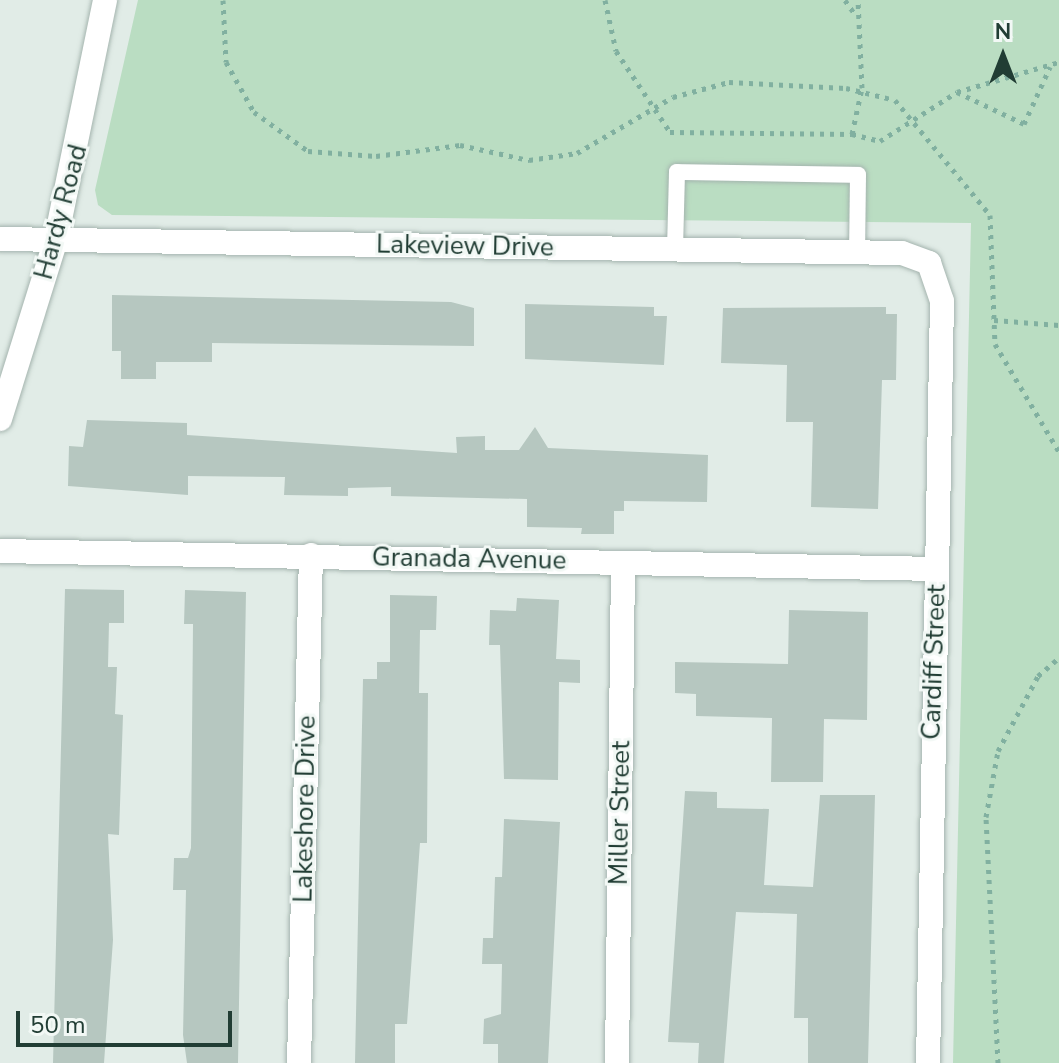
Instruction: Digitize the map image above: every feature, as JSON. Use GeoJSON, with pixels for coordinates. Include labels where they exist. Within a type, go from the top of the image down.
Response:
{"type":"FeatureCollection","features":[{"type":"Feature","properties":{"kind":"street","name":"Hardy Road"},"geometry":{"type":"LineString","coordinates":[[0,419],[56,239],[105,0]]}},
{"type":"Feature","properties":{"kind":"street","name":"Lakeview Drive"},"geometry":{"type":"LineString","coordinates":[[0,239],[902,253],[929,263]]}},
{"type":"Feature","properties":{"kind":"street","name":"Cardiff Street"},"geometry":{"type":"LineString","coordinates":[[928,1063],[942,301],[929,263]]}},
{"type":"Feature","properties":{"kind":"street","name":"Granada Avenue"},"geometry":{"type":"LineString","coordinates":[[0,551],[937,569]]}},
{"type":"Feature","properties":{"kind":"street","name":"Lakeshore Drive"},"geometry":{"type":"LineString","coordinates":[[299,1063],[311,555]]}},
{"type":"Feature","properties":{"kind":"street","name":"Miller Street"},"geometry":{"type":"LineString","coordinates":[[617,1063],[623,563]]}},
{"type":"Feature","properties":{"kind":"lane"},"geometry":{"type":"LineString","coordinates":[[675,249],[677,172],[858,175],[857,253]]}},
{"type":"Feature","properties":{"kind":"path"},"geometry":{"type":"LineString","coordinates":[[605,0],[616,51],[670,132],[852,134],[880,141],[957,92],[1059,62]]}},
{"type":"Feature","properties":{"kind":"path"},"geometry":{"type":"LineString","coordinates":[[845,0],[854,14]]}},
{"type":"Feature","properties":{"kind":"path"},"geometry":{"type":"LineString","coordinates":[[852,134],[862,88],[854,14],[858,0]]}},
{"type":"Feature","properties":{"kind":"path"},"geometry":{"type":"LineString","coordinates":[[957,92],[1024,124],[1051,66]]}},
{"type":"Feature","properties":{"kind":"path"},"geometry":{"type":"LineString","coordinates":[[994,320],[1059,325]]}},
{"type":"Feature","properties":{"kind":"path"},"geometry":{"type":"LineString","coordinates":[[998,1063],[986,817],[998,751],[1038,676],[1059,658]]}},
{"type":"Feature","properties":{"kind":"green space"},"geometry":{"type":"Polygon","coordinates":[[[138,0],[1059,0],[1059,1063],[953,1063],[971,223],[112,215],[98,205],[95,190],[138,0]]]}},
{"type":"Feature","properties":{"kind":"building"},"geometry":{"type":"Polygon","coordinates":[[[112,295],[451,302],[474,308],[474,346],[212,343],[212,362],[156,362],[156,379],[121,379],[121,351],[112,351],[112,295]]]}},
{"type":"Feature","properties":{"kind":"building"},"geometry":{"type":"Polygon","coordinates":[[[525,304],[654,307],[654,316],[667,316],[664,365],[525,359],[525,304]]]}},
{"type":"Feature","properties":{"kind":"building"},"geometry":{"type":"Polygon","coordinates":[[[886,307],[886,314],[897,314],[896,380],[882,380],[878,509],[811,507],[813,422],[786,422],[787,365],[721,363],[723,308],[886,307]]]}},
{"type":"Feature","properties":{"kind":"building"},"geometry":{"type":"Polygon","coordinates":[[[87,420],[187,423],[187,435],[457,453],[456,437],[485,436],[485,450],[519,450],[535,427],[548,448],[708,455],[707,502],[624,501],[624,511],[614,511],[614,534],[581,534],[582,528],[527,527],[527,499],[391,496],[391,487],[348,488],[348,496],[284,495],[285,477],[188,476],[188,495],[68,486],[69,446],[83,447],[87,420]]]}},
{"type":"Feature","properties":{"kind":"building"},"geometry":{"type":"Polygon","coordinates":[[[65,589],[124,590],[124,623],[109,623],[108,667],[117,667],[115,714],[123,715],[119,835],[108,834],[113,940],[104,1063],[53,1063],[65,589]]]}},
{"type":"Feature","properties":{"kind":"building"},"geometry":{"type":"Polygon","coordinates":[[[185,590],[246,592],[238,1063],[187,1063],[183,1035],[186,890],[173,890],[174,858],[188,858],[191,848],[193,624],[184,624],[185,590]]]}},
{"type":"Feature","properties":{"kind":"building"},"geometry":{"type":"Polygon","coordinates":[[[390,595],[437,596],[436,630],[420,630],[419,693],[428,693],[427,843],[420,843],[407,1024],[395,1024],[395,1063],[355,1063],[363,679],[377,679],[377,662],[390,662],[390,595]]]}},
{"type":"Feature","properties":{"kind":"building"},"geometry":{"type":"Polygon","coordinates":[[[517,598],[559,600],[556,659],[580,660],[580,683],[559,682],[558,780],[504,779],[500,645],[489,645],[490,610],[516,611],[517,598]]]}},
{"type":"Feature","properties":{"kind":"building"},"geometry":{"type":"Polygon","coordinates":[[[789,610],[868,612],[867,720],[824,719],[823,782],[771,782],[772,718],[696,716],[696,694],[675,693],[675,662],[788,664],[789,610]]]}},
{"type":"Feature","properties":{"kind":"building"},"geometry":{"type":"Polygon","coordinates":[[[685,791],[717,792],[717,808],[769,809],[764,885],[813,887],[820,795],[875,795],[868,1063],[808,1063],[808,1018],[794,1018],[797,914],[736,912],[724,1063],[698,1063],[699,1043],[668,1042],[685,791]]]}},
{"type":"Feature","properties":{"kind":"building"},"geometry":{"type":"Polygon","coordinates":[[[504,819],[560,822],[548,1063],[498,1063],[498,1044],[483,1044],[484,1019],[501,1014],[502,964],[482,964],[483,938],[493,938],[495,877],[502,877],[504,819]]]}}]}
